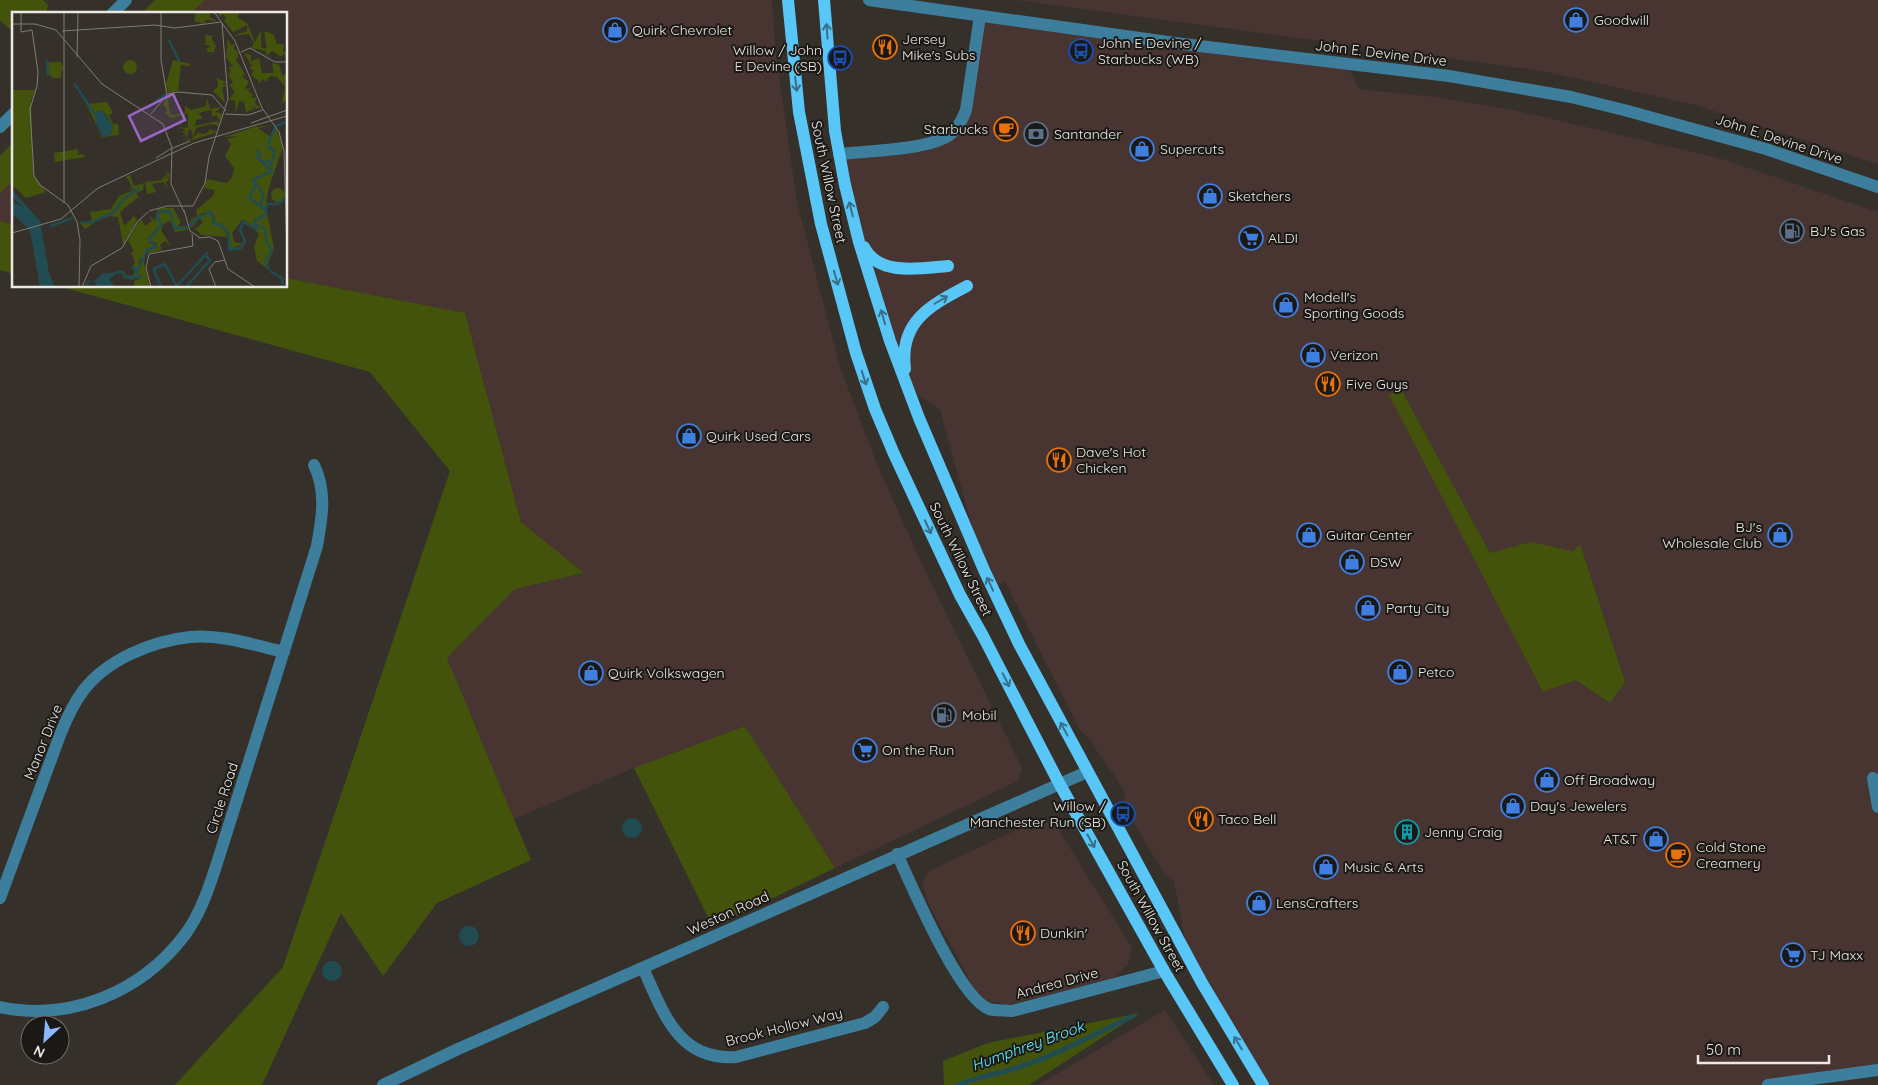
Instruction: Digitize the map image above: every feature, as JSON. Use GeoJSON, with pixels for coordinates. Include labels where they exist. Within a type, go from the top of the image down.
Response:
{"type":"FeatureCollection","features":[{"type":"Feature","properties":{"kind":"main road","name":"South Willow Street"},"geometry":{"type":"LineString","coordinates":[[791,0],[799,112],[820,224],[865,382],[894,454],[960,595],[1059,783],[1164,971],[1233,1085]]}},
{"type":"Feature","properties":{"kind":"main road","name":"South Willow Street"},"geometry":{"type":"LineString","coordinates":[[824,0],[830,84],[839,154],[858,236],[890,341],[907,386],[984,570],[1019,644],[1202,983],[1263,1085]]}},
{"type":"Feature","properties":{"kind":"main road"},"geometry":{"type":"LineString","coordinates":[[858,236],[871,257],[885,265],[904,269],[948,266]]}},
{"type":"Feature","properties":{"kind":"main road"},"geometry":{"type":"LineString","coordinates":[[907,386],[904,354],[911,329],[930,306],[967,286]]}},
{"type":"Feature","properties":{"kind":"street"},"geometry":{"type":"LineString","coordinates":[[114,12],[126,0]]}},
{"type":"Feature","properties":{"kind":"street","name":"John E. Devine Drive"},"geometry":{"type":"LineString","coordinates":[[869,0],[1449,76],[1571,97],[1766,149],[1878,187]]}},
{"type":"Feature","properties":{"kind":"street"},"geometry":{"type":"LineString","coordinates":[[839,154],[919,146],[936,142],[956,130],[963,120],[966,110],[980,16]]}},
{"type":"Feature","properties":{"kind":"street"},"geometry":{"type":"LineString","coordinates":[[0,127],[12,115]]}},
{"type":"Feature","properties":{"kind":"street","name":"Circle Road"},"geometry":{"type":"LineString","coordinates":[[0,1007],[19,1011],[56,1010],[101,1000],[144,977],[184,936],[206,897],[317,546],[323,511],[320,481],[314,465]]}},
{"type":"Feature","properties":{"kind":"street","name":"Manor Drive"},"geometry":{"type":"LineString","coordinates":[[0,898],[70,711],[83,691],[101,673],[144,648],[190,637],[226,639],[284,652]]}},
{"type":"Feature","properties":{"kind":"street","name":"Weston Road"},"geometry":{"type":"LineString","coordinates":[[383,1085],[897,854],[1087,772]]}},
{"type":"Feature","properties":{"kind":"street"},"geometry":{"type":"LineString","coordinates":[[1873,778],[1878,807]]}},
{"type":"Feature","properties":{"kind":"street","name":"Andrea Drive"},"geometry":{"type":"LineString","coordinates":[[897,854],[945,954],[968,993],[988,1009],[1012,1011],[1164,971]]}},
{"type":"Feature","properties":{"kind":"street","name":"Brook Hollow Way"},"geometry":{"type":"LineString","coordinates":[[643,968],[663,1012],[677,1034],[695,1049],[718,1058],[736,1057],[864,1023],[875,1017],[882,1007]]}},
{"type":"Feature","properties":{"kind":"street"},"geometry":{"type":"LineString","coordinates":[[1768,1085],[1878,1070]]}},
{"type":"Feature","properties":{"kind":"shaded area"},"geometry":{"type":"Polygon","coordinates":[[[205,0],[772,0],[776,54],[797,202],[840,367],[879,469],[928,577],[1022,768],[1018,781],[835,868],[745,726],[634,768],[514,819],[447,658],[515,589],[584,573],[521,522],[465,313],[288,278],[288,12],[192,12],[205,0]]]}},
{"type":"Feature","properties":{"kind":"shaded area"},"geometry":{"type":"Polygon","coordinates":[[[1016,0],[1878,0],[1878,164],[1695,105],[1543,71],[1016,0]]]}},
{"type":"Feature","properties":{"kind":"shaded area"},"geometry":{"type":"Polygon","coordinates":[[[980,16],[1346,63],[1359,89],[1435,97],[1513,110],[1719,158],[1878,212],[1878,1070],[1768,1085],[1263,1085],[1189,959],[1174,881],[1164,873],[1125,809],[1125,792],[1090,740],[1080,730],[1005,582],[992,588],[984,570],[940,410],[907,386],[839,154],[919,146],[956,130],[980,16]],[[1401,389],[1390,395],[1543,691],[1576,680],[1579,544],[1574,551],[1531,542],[1490,553],[1401,389]]]}},
{"type":"Feature","properties":{"kind":"shaded area"},"geometry":{"type":"Polygon","coordinates":[[[12,182],[12,224],[0,221],[0,193],[12,182]]]}},
{"type":"Feature","properties":{"kind":"shaded area"},"geometry":{"type":"Polygon","coordinates":[[[1042,818],[1050,819],[1057,827],[1132,948],[1128,965],[1112,980],[1006,1005],[986,1000],[974,988],[929,905],[922,884],[927,872],[1042,818]]]}},
{"type":"Feature","properties":{"kind":"shaded area"},"geometry":{"type":"Polygon","coordinates":[[[1165,1010],[1214,1085],[1038,1085],[1165,1010]]]}},
{"type":"Feature","properties":{"kind":"green space"},"geometry":{"type":"Polygon","coordinates":[[[0,0],[43,0],[48,5],[46,12],[12,12],[12,30],[0,21],[0,0]]]}},
{"type":"Feature","properties":{"kind":"green space"},"geometry":{"type":"Polygon","coordinates":[[[155,0],[205,0],[192,12],[143,12],[155,0]]]}},
{"type":"Feature","properties":{"kind":"green space"},"geometry":{"type":"Polygon","coordinates":[[[12,143],[12,182],[0,193],[0,156],[12,143]]]}},
{"type":"Feature","properties":{"kind":"green space"},"geometry":{"type":"Polygon","coordinates":[[[0,221],[12,224],[12,273],[0,270],[0,221]]]}},
{"type":"Feature","properties":{"kind":"green space"},"geometry":{"type":"Polygon","coordinates":[[[288,278],[465,313],[521,522],[584,573],[515,589],[447,658],[531,860],[437,903],[383,976],[341,913],[262,1085],[175,1085],[283,967],[450,471],[370,372],[65,288],[288,288],[288,278]]]}},
{"type":"Feature","properties":{"kind":"green space"},"geometry":{"type":"Polygon","coordinates":[[[1401,389],[1490,553],[1531,542],[1573,551],[1580,544],[1625,682],[1610,703],[1576,680],[1543,692],[1389,395],[1401,389]]]}},
{"type":"Feature","properties":{"kind":"green space"},"geometry":{"type":"Polygon","coordinates":[[[745,726],[835,868],[713,927],[634,768],[745,726]]]}},
{"type":"Feature","properties":{"kind":"green space"},"geometry":{"type":"Polygon","coordinates":[[[1140,1013],[1029,1085],[944,1085],[943,1061],[988,1043],[1140,1013]]]}},
{"type":"Feature","properties":{"kind":"water"},"geometry":{"type":"Polygon","coordinates":[[[632,818],[639,821],[642,828],[639,835],[632,838],[625,835],[622,828],[625,821],[632,818]]]}},
{"type":"Feature","properties":{"kind":"water"},"geometry":{"type":"Polygon","coordinates":[[[469,926],[476,929],[479,936],[476,943],[469,946],[462,943],[459,936],[462,929],[469,926]]]}},
{"type":"Feature","properties":{"kind":"water"},"geometry":{"type":"Polygon","coordinates":[[[328,961],[336,961],[342,967],[342,975],[336,981],[328,981],[322,975],[322,967],[328,961]]]}},
{"type":"Feature","properties":{"kind":"waterway","name":"Humphrey Brook"},"geometry":{"type":"LineString","coordinates":[[958,1085],[1042,1059],[1133,1016]]}},
{"type":"Feature","properties":{"kind":"place","name":"Goodwill"},"geometry":{"type":"Point","coordinates":[1576,20]}},
{"type":"Feature","properties":{"kind":"place","name":"Quirk Chevrolet"},"geometry":{"type":"Point","coordinates":[615,30]}},
{"type":"Feature","properties":{"kind":"place","name":"Jersey Mike's Subs"},"geometry":{"type":"Point","coordinates":[885,47]}},
{"type":"Feature","properties":{"kind":"place","name":"John E Devine / Starbucks (WB)"},"geometry":{"type":"Point","coordinates":[1081,51]}},
{"type":"Feature","properties":{"kind":"place","name":"Willow / John E Devine (SB)"},"geometry":{"type":"Point","coordinates":[840,58]}},
{"type":"Feature","properties":{"kind":"place","name":"Starbucks"},"geometry":{"type":"Point","coordinates":[1006,129]}},
{"type":"Feature","properties":{"kind":"place","name":"Santander"},"geometry":{"type":"Point","coordinates":[1036,134]}},
{"type":"Feature","properties":{"kind":"place","name":"Supercuts"},"geometry":{"type":"Point","coordinates":[1142,149]}},
{"type":"Feature","properties":{"kind":"place","name":"Sketchers"},"geometry":{"type":"Point","coordinates":[1210,196]}},
{"type":"Feature","properties":{"kind":"place","name":"BJ's Gas"},"geometry":{"type":"Point","coordinates":[1792,231]}},
{"type":"Feature","properties":{"kind":"place","name":"ALDI"},"geometry":{"type":"Point","coordinates":[1251,238]}},
{"type":"Feature","properties":{"kind":"place","name":"Modell's Sporting Goods"},"geometry":{"type":"Point","coordinates":[1286,305]}},
{"type":"Feature","properties":{"kind":"place","name":"Verizon"},"geometry":{"type":"Point","coordinates":[1313,355]}},
{"type":"Feature","properties":{"kind":"place","name":"Five Guys"},"geometry":{"type":"Point","coordinates":[1328,384]}},
{"type":"Feature","properties":{"kind":"place","name":"Quirk Used Cars"},"geometry":{"type":"Point","coordinates":[689,436]}},
{"type":"Feature","properties":{"kind":"place","name":"Dave's Hot Chicken"},"geometry":{"type":"Point","coordinates":[1059,460]}},
{"type":"Feature","properties":{"kind":"place","name":"Guitar Center"},"geometry":{"type":"Point","coordinates":[1309,535]}},
{"type":"Feature","properties":{"kind":"place","name":"BJ's Wholesale Club"},"geometry":{"type":"Point","coordinates":[1780,535]}},
{"type":"Feature","properties":{"kind":"place","name":"DSW"},"geometry":{"type":"Point","coordinates":[1352,562]}},
{"type":"Feature","properties":{"kind":"place","name":"Party City"},"geometry":{"type":"Point","coordinates":[1368,608]}},
{"type":"Feature","properties":{"kind":"place","name":"Petco"},"geometry":{"type":"Point","coordinates":[1400,672]}},
{"type":"Feature","properties":{"kind":"place","name":"Quirk Volkswagen"},"geometry":{"type":"Point","coordinates":[591,673]}},
{"type":"Feature","properties":{"kind":"place","name":"Mobil"},"geometry":{"type":"Point","coordinates":[944,715]}},
{"type":"Feature","properties":{"kind":"place","name":"On the Run"},"geometry":{"type":"Point","coordinates":[865,750]}},
{"type":"Feature","properties":{"kind":"place","name":"Off Broadway"},"geometry":{"type":"Point","coordinates":[1547,780]}},
{"type":"Feature","properties":{"kind":"place","name":"Day's Jewelers"},"geometry":{"type":"Point","coordinates":[1513,806]}},
{"type":"Feature","properties":{"kind":"place","name":"Willow / Manchester Run (SB)"},"geometry":{"type":"Point","coordinates":[1123,814]}},
{"type":"Feature","properties":{"kind":"place","name":"Taco Bell"},"geometry":{"type":"Point","coordinates":[1201,819]}},
{"type":"Feature","properties":{"kind":"place","name":"Jenny Craig"},"geometry":{"type":"Point","coordinates":[1407,832]}},
{"type":"Feature","properties":{"kind":"place","name":"AT&T"},"geometry":{"type":"Point","coordinates":[1656,839]}},
{"type":"Feature","properties":{"kind":"place","name":"Cold Stone Creamery"},"geometry":{"type":"Point","coordinates":[1678,855]}},
{"type":"Feature","properties":{"kind":"place","name":"Music & Arts"},"geometry":{"type":"Point","coordinates":[1326,867]}},
{"type":"Feature","properties":{"kind":"place","name":"LensCrafters"},"geometry":{"type":"Point","coordinates":[1259,903]}},
{"type":"Feature","properties":{"kind":"place","name":"Dunkin'"},"geometry":{"type":"Point","coordinates":[1023,933]}},
{"type":"Feature","properties":{"kind":"place","name":"TJ Maxx"},"geometry":{"type":"Point","coordinates":[1793,955]}}]}
